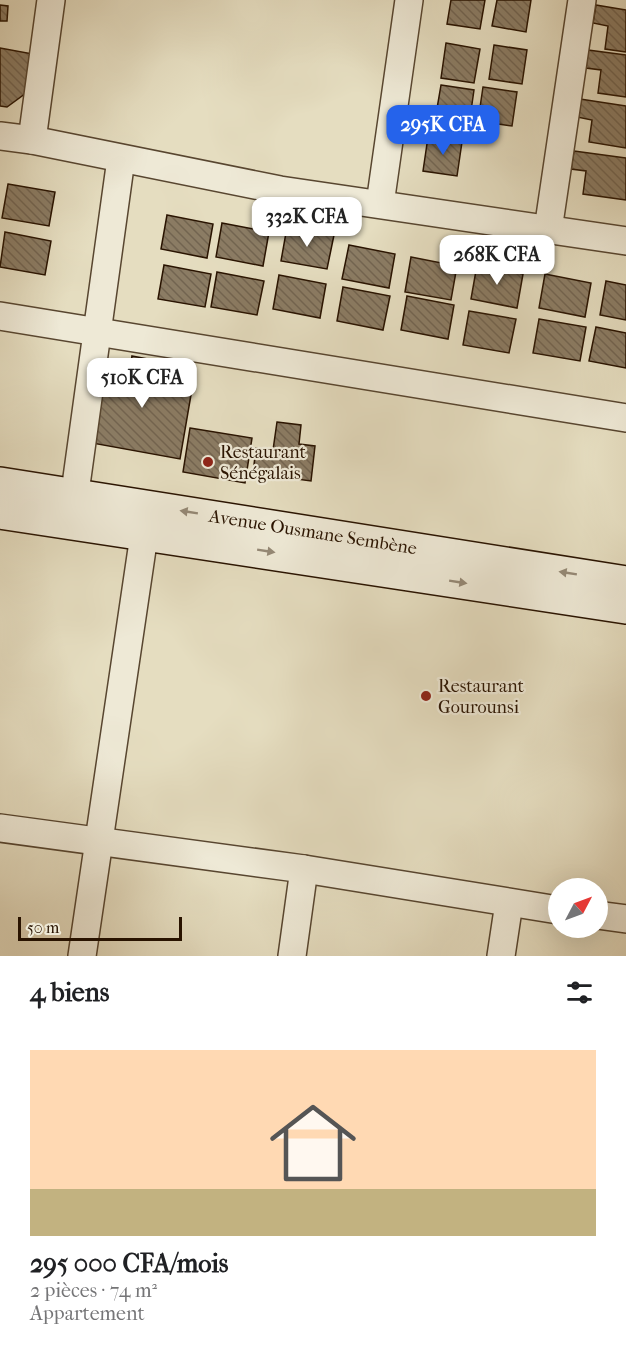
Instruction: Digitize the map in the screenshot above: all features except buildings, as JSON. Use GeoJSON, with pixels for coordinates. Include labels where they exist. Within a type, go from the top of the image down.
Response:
{"type":"FeatureCollection","features":[{"type":"Feature","properties":{"kind":"main road","name":"Avenue Ousmane Sembène"},"geometry":{"type":"LineString","coordinates":[[0,484],[73,509]]}},
{"type":"Feature","properties":{"kind":"main road","name":"Avenue Ousmane Sembène"},"geometry":{"type":"LineString","coordinates":[[0,512],[73,509],[626,583]]}},
{"type":"Feature","properties":{"kind":"main road","name":"Avenue Ousmane Sembène"},"geometry":{"type":"LineString","coordinates":[[147,518],[626,607]]}},
{"type":"Feature","properties":{"kind":"street"},"geometry":{"type":"LineString","coordinates":[[32,140],[51,0]]}},
{"type":"Feature","properties":{"kind":"street"},"geometry":{"type":"LineString","coordinates":[[380,204],[410,0]]}},
{"type":"Feature","properties":{"kind":"street"},"geometry":{"type":"LineString","coordinates":[[548,230],[582,0]]}},
{"type":"Feature","properties":{"kind":"street"},"geometry":{"type":"LineString","coordinates":[[0,136],[32,140],[280,190],[626,241]]}},
{"type":"Feature","properties":{"kind":"street"},"geometry":{"type":"LineString","coordinates":[[73,509],[121,159]]}},
{"type":"Feature","properties":{"kind":"street"},"geometry":{"type":"LineString","coordinates":[[0,316],[626,418]]}},
{"type":"Feature","properties":{"kind":"street"},"geometry":{"type":"LineString","coordinates":[[82,956],[147,518]]}},
{"type":"Feature","properties":{"kind":"street"},"geometry":{"type":"LineString","coordinates":[[0,828],[303,869],[548,909]]}},
{"type":"Feature","properties":{"kind":"street"},"geometry":{"type":"LineString","coordinates":[[292,956],[303,869]]}},
{"type":"Feature","properties":{"kind":"street"},"geometry":{"type":"LineString","coordinates":[[501,956],[509,903]]}},
{"type":"Feature","properties":{"kind":"street"},"geometry":{"type":"LineString","coordinates":[[608,917],[626,919]]}},
{"type":"Feature","properties":{"kind":"place","name":"Restaurant Sénégalais"},"geometry":{"type":"Point","coordinates":[208,462]}},
{"type":"Feature","properties":{"kind":"place","name":"Restaurant Gourounsi"},"geometry":{"type":"Point","coordinates":[426,696]}}]}
